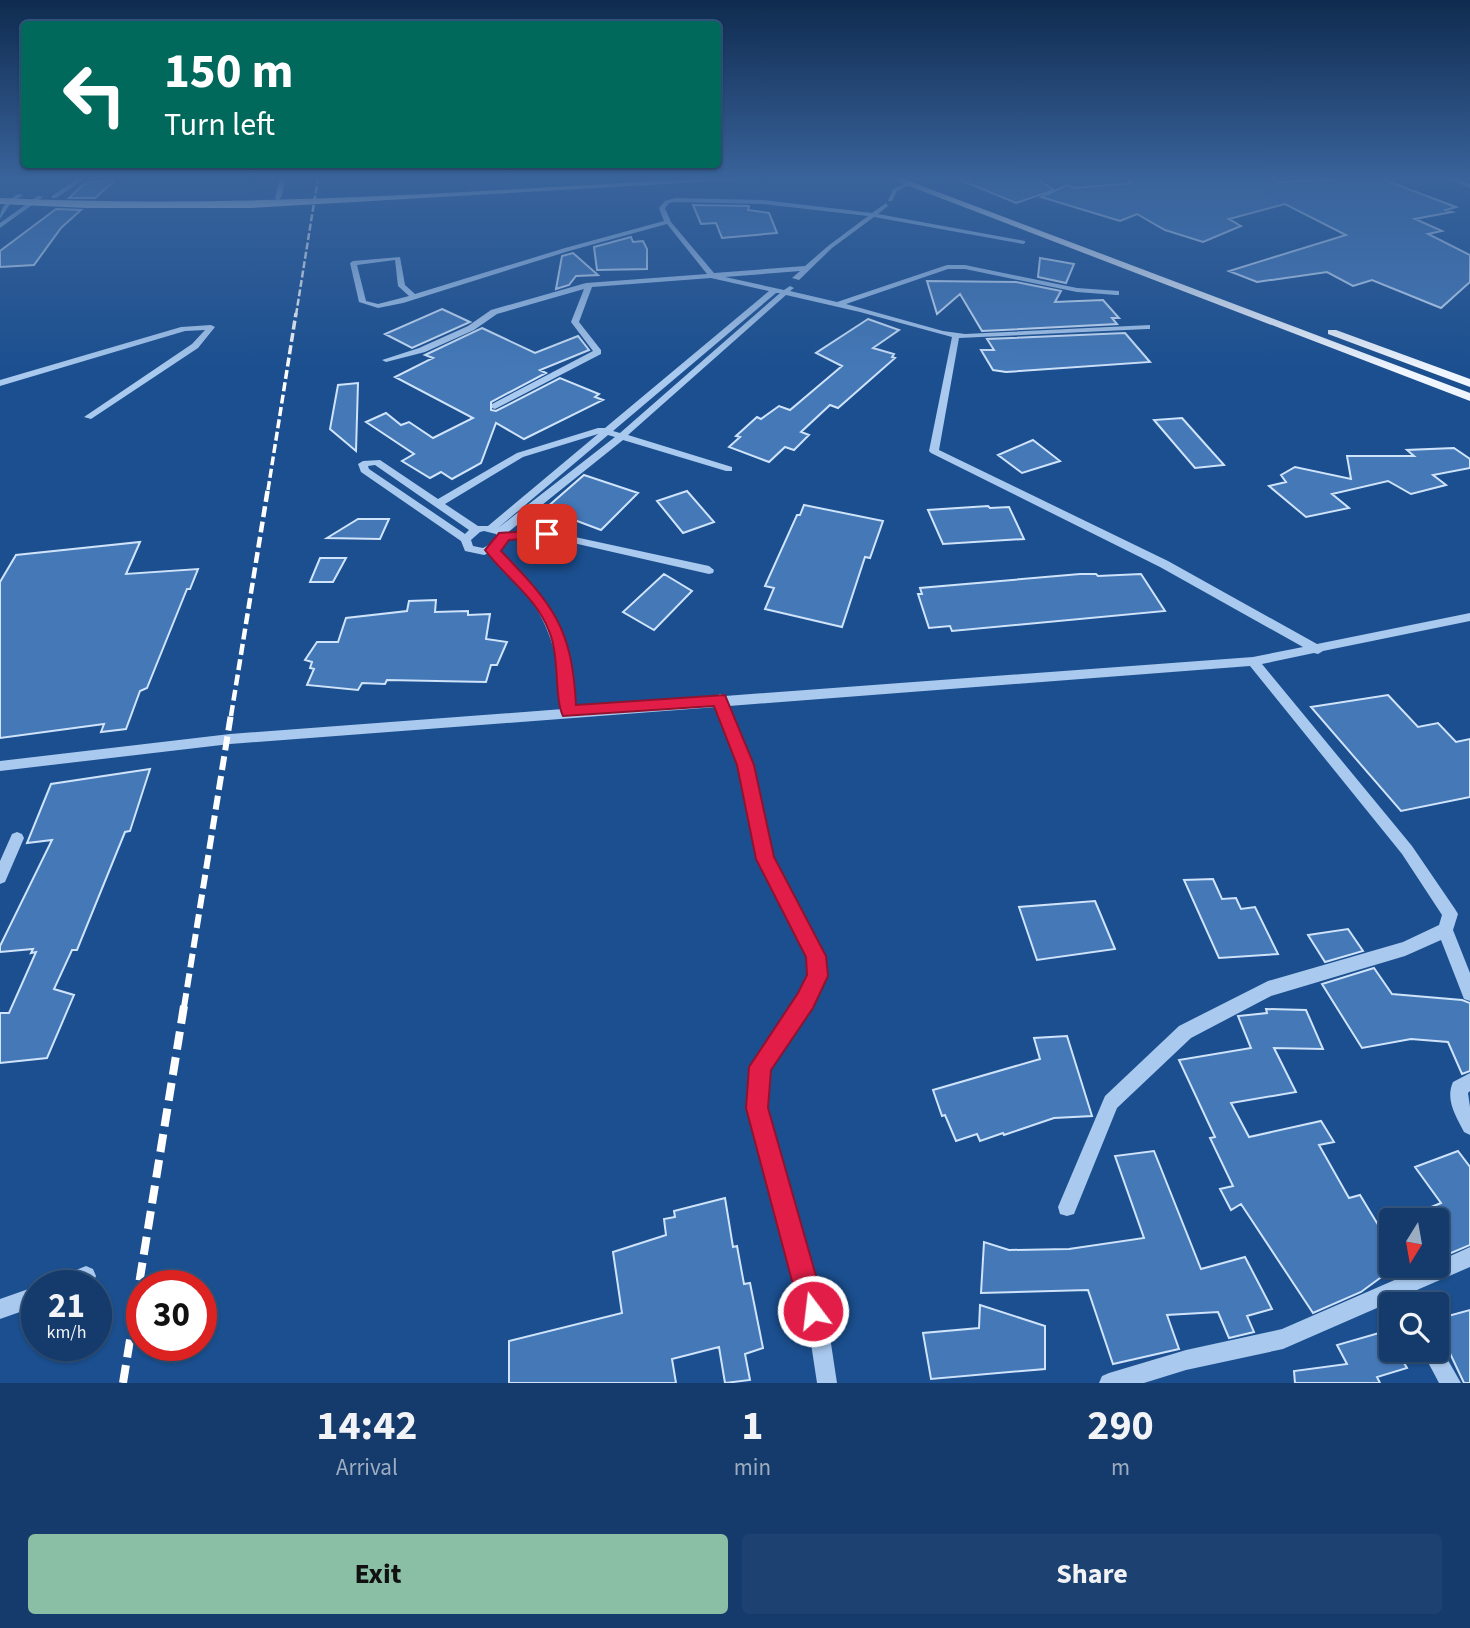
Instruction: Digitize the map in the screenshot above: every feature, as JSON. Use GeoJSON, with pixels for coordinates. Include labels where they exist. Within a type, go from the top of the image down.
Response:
{"type":"FeatureCollection","features":[{"type":"Feature","properties":{"kind":"main road"},"geometry":{"type":"LineString","coordinates":[[1062,243],[1470,397]]}},
{"type":"Feature","properties":{"kind":"main road"},"geometry":{"type":"LineString","coordinates":[[1092,243],[1470,383]]}},
{"type":"Feature","properties":{"kind":"street"},"geometry":{"type":"LineString","coordinates":[[413,296],[402,286],[398,258],[353,263],[363,302],[376,306],[413,296],[588,243]]}},
{"type":"Feature","properties":{"kind":"street"},"geometry":{"type":"LineString","coordinates":[[685,243],[713,276],[778,286],[792,285]]}},
{"type":"Feature","properties":{"kind":"street"},"geometry":{"type":"LineString","coordinates":[[499,532],[623,434],[838,243]]}},
{"type":"Feature","properties":{"kind":"street"},"geometry":{"type":"LineString","coordinates":[[839,304],[947,267],[965,267],[1077,290],[1116,293]]}},
{"type":"Feature","properties":{"kind":"street"},"geometry":{"type":"LineString","coordinates":[[386,360],[422,351],[471,328],[495,312],[589,285],[807,268]]}},
{"type":"Feature","properties":{"kind":"street"},"geometry":{"type":"LineString","coordinates":[[709,570],[547,534],[499,532],[476,530],[377,462],[370,461],[361,466],[466,539],[466,544],[475,551],[492,550],[499,546],[499,532],[607,430],[778,286],[782,278],[792,285],[839,304],[956,335],[1147,327]]}},
{"type":"Feature","properties":{"kind":"street"},"geometry":{"type":"LineString","coordinates":[[495,406],[598,352],[575,322],[589,285]]}},
{"type":"Feature","properties":{"kind":"street"},"geometry":{"type":"LineString","coordinates":[[0,383],[184,329],[211,327],[195,346],[88,417]]}},
{"type":"Feature","properties":{"kind":"street"},"geometry":{"type":"LineString","coordinates":[[956,335],[934,451],[1164,564],[1318,650]]}},
{"type":"Feature","properties":{"kind":"street"},"geometry":{"type":"LineString","coordinates":[[439,503],[520,455],[592,432],[607,430],[729,469]]}},
{"type":"Feature","properties":{"kind":"street"},"geometry":{"type":"LineString","coordinates":[[466,539],[476,530]]}},
{"type":"Feature","properties":{"kind":"street"},"geometry":{"type":"LineString","coordinates":[[492,550],[540,600],[557,631],[566,666],[569,712]]}},
{"type":"Feature","properties":{"kind":"street"},"geometry":{"type":"LineString","coordinates":[[0,766],[229,739],[720,699],[1253,661],[1318,650],[1470,617]]}},
{"type":"Feature","properties":{"kind":"street"},"geometry":{"type":"LineString","coordinates":[[1253,661],[1407,850],[1450,914],[1445,930],[1470,993]]}},
{"type":"Feature","properties":{"kind":"street"},"geometry":{"type":"LineString","coordinates":[[720,699],[746,765],[765,859],[816,956],[817,976],[806,1000],[760,1067],[757,1108],[820,1337],[827,1383]]}},
{"type":"Feature","properties":{"kind":"street"},"geometry":{"type":"LineString","coordinates":[[0,877],[17,838]]}},
{"type":"Feature","properties":{"kind":"street"},"geometry":{"type":"LineString","coordinates":[[1068,1207],[1111,1102],[1185,1032],[1268,989],[1405,949],[1445,930]]}},
{"type":"Feature","properties":{"kind":"street"},"geometry":{"type":"LineString","coordinates":[[1470,1082],[1460,1088],[1459,1103],[1470,1126]]}},
{"type":"Feature","properties":{"kind":"street"},"geometry":{"type":"LineString","coordinates":[[1410,1292],[1470,1258]]}},
{"type":"Feature","properties":{"kind":"street"},"geometry":{"type":"LineString","coordinates":[[0,1309],[21,1302]]}},
{"type":"Feature","properties":{"kind":"street"},"geometry":{"type":"LineString","coordinates":[[1109,1383],[1186,1360],[1283,1339],[1379,1305]]}},
{"type":"Feature","properties":{"kind":"street"},"geometry":{"type":"LineString","coordinates":[[1439,1362],[1451,1383]]}},
{"type":"Feature","properties":{"kind":"building"},"geometry":{"type":"Polygon","coordinates":[[[11,243],[50,243],[34,265],[0,267],[0,251],[11,243]]]}},
{"type":"Feature","properties":{"kind":"building"},"geometry":{"type":"Polygon","coordinates":[[[611,243],[644,243],[647,249],[647,269],[597,270],[594,247],[611,243]]]}},
{"type":"Feature","properties":{"kind":"building"},"geometry":{"type":"Polygon","coordinates":[[[1321,243],[1445,243],[1470,255],[1470,282],[1441,308],[1372,280],[1353,286],[1327,272],[1257,282],[1229,271],[1321,243]]]}},
{"type":"Feature","properties":{"kind":"building"},"geometry":{"type":"Polygon","coordinates":[[[573,253],[598,275],[576,276],[569,285],[556,289],[562,256],[573,253]]]}},
{"type":"Feature","properties":{"kind":"building"},"geometry":{"type":"Polygon","coordinates":[[[1040,258],[1074,264],[1066,283],[1038,277],[1040,258]]]}},
{"type":"Feature","properties":{"kind":"building"},"geometry":{"type":"Polygon","coordinates":[[[927,281],[1016,282],[1061,291],[1055,302],[1103,300],[1119,318],[1112,318],[1117,324],[982,331],[960,294],[937,314],[927,281]]]}},
{"type":"Feature","properties":{"kind":"building"},"geometry":{"type":"Polygon","coordinates":[[[442,309],[470,322],[412,348],[385,334],[442,309]]]}},
{"type":"Feature","properties":{"kind":"building"},"geometry":{"type":"Polygon","coordinates":[[[868,319],[899,330],[873,348],[894,354],[892,357],[895,358],[838,408],[830,405],[801,432],[809,435],[794,450],[785,447],[769,462],[729,447],[740,437],[736,436],[757,417],[761,419],[779,406],[790,410],[842,366],[816,353],[868,319]]]}},
{"type":"Feature","properties":{"kind":"building"},"geometry":{"type":"Polygon","coordinates":[[[482,328],[535,353],[578,336],[589,350],[540,370],[546,373],[491,402],[491,410],[496,411],[560,378],[599,394],[595,397],[603,400],[524,439],[496,423],[481,463],[452,479],[441,472],[430,478],[402,461],[414,454],[366,422],[386,413],[401,425],[409,422],[433,438],[473,418],[395,377],[433,358],[425,355],[482,328]]]}},
{"type":"Feature","properties":{"kind":"building"},"geometry":{"type":"Polygon","coordinates":[[[1125,333],[1150,362],[1006,372],[993,370],[981,350],[994,350],[987,339],[1125,333]]]}},
{"type":"Feature","properties":{"kind":"building"},"geometry":{"type":"Polygon","coordinates":[[[358,383],[356,451],[330,429],[338,385],[358,383]]]}},
{"type":"Feature","properties":{"kind":"building"},"geometry":{"type":"Polygon","coordinates":[[[1182,418],[1224,465],[1195,468],[1154,420],[1182,418]]]}},
{"type":"Feature","properties":{"kind":"building"},"geometry":{"type":"Polygon","coordinates":[[[1033,440],[1060,461],[1022,473],[998,455],[1033,440]]]}},
{"type":"Feature","properties":{"kind":"building"},"geometry":{"type":"Polygon","coordinates":[[[1454,448],[1470,459],[1470,468],[1433,475],[1446,485],[1411,494],[1388,481],[1332,494],[1349,508],[1306,517],[1269,486],[1286,482],[1281,475],[1295,467],[1351,479],[1347,456],[1414,456],[1407,450],[1454,448]]]}},
{"type":"Feature","properties":{"kind":"building"},"geometry":{"type":"Polygon","coordinates":[[[584,475],[638,493],[601,530],[545,509],[584,475]]]}},
{"type":"Feature","properties":{"kind":"building"},"geometry":{"type":"Polygon","coordinates":[[[687,491],[714,522],[683,533],[657,501],[687,491]]]}},
{"type":"Feature","properties":{"kind":"building"},"geometry":{"type":"Polygon","coordinates":[[[804,505],[883,521],[870,558],[865,557],[842,627],[765,609],[774,588],[765,586],[804,505]]]}},
{"type":"Feature","properties":{"kind":"building"},"geometry":{"type":"Polygon","coordinates":[[[1009,507],[1024,539],[943,544],[928,510],[1009,507]]]}},
{"type":"Feature","properties":{"kind":"building"},"geometry":{"type":"Polygon","coordinates":[[[358,519],[389,519],[380,539],[327,538],[358,519]]]}},
{"type":"Feature","properties":{"kind":"building"},"geometry":{"type":"Polygon","coordinates":[[[140,542],[126,574],[198,569],[190,589],[187,589],[147,688],[140,691],[126,729],[101,732],[104,724],[0,738],[0,582],[16,555],[140,542]]]}},
{"type":"Feature","properties":{"kind":"building"},"geometry":{"type":"Polygon","coordinates":[[[320,558],[346,558],[333,582],[310,582],[320,558]]]}},
{"type":"Feature","properties":{"kind":"building"},"geometry":{"type":"Polygon","coordinates":[[[664,574],[692,591],[654,630],[623,612],[664,574]]]}},
{"type":"Feature","properties":{"kind":"building"},"geometry":{"type":"Polygon","coordinates":[[[1080,574],[1141,574],[1165,611],[952,631],[950,626],[929,628],[918,594],[922,594],[920,588],[1080,574]]]}},
{"type":"Feature","properties":{"kind":"building"},"geometry":{"type":"Polygon","coordinates":[[[436,600],[435,612],[468,611],[468,615],[490,614],[486,639],[507,642],[497,665],[491,665],[486,682],[387,680],[385,684],[362,683],[358,690],[307,685],[314,669],[310,668],[312,662],[305,660],[317,642],[338,642],[346,618],[407,611],[409,601],[436,600]]]}},
{"type":"Feature","properties":{"kind":"building"},"geometry":{"type":"Polygon","coordinates":[[[1388,695],[1418,727],[1438,723],[1456,742],[1470,739],[1470,797],[1401,811],[1311,707],[1388,695]]]}},
{"type":"Feature","properties":{"kind":"building"},"geometry":{"type":"Polygon","coordinates":[[[150,769],[130,831],[125,832],[77,950],[72,950],[54,989],[74,995],[47,1058],[0,1063],[0,1013],[9,1013],[36,952],[31,953],[33,949],[0,952],[0,946],[52,840],[27,843],[51,784],[150,769]]]}},
{"type":"Feature","properties":{"kind":"building"},"geometry":{"type":"Polygon","coordinates":[[[1213,879],[1222,899],[1236,898],[1241,909],[1255,907],[1278,954],[1219,958],[1184,880],[1213,879]]]}},
{"type":"Feature","properties":{"kind":"building"},"geometry":{"type":"Polygon","coordinates":[[[1095,901],[1115,949],[1037,960],[1019,907],[1095,901]]]}},
{"type":"Feature","properties":{"kind":"building"},"geometry":{"type":"Polygon","coordinates":[[[1348,929],[1363,951],[1325,962],[1308,935],[1348,929]]]}},
{"type":"Feature","properties":{"kind":"building"},"geometry":{"type":"Polygon","coordinates":[[[1374,968],[1392,994],[1470,1003],[1470,1071],[1462,1074],[1448,1042],[1411,1039],[1362,1048],[1322,984],[1374,968]]]}},
{"type":"Feature","properties":{"kind":"building"},"geometry":{"type":"Polygon","coordinates":[[[1266,1009],[1306,1010],[1323,1049],[1274,1048],[1296,1092],[1231,1103],[1249,1137],[1321,1121],[1334,1142],[1319,1145],[1349,1198],[1360,1195],[1379,1226],[1380,1278],[1361,1292],[1313,1313],[1241,1204],[1231,1210],[1220,1189],[1233,1186],[1210,1138],[1215,1137],[1179,1060],[1251,1048],[1238,1016],[1267,1013],[1266,1009]]]}},
{"type":"Feature","properties":{"kind":"building"},"geometry":{"type":"Polygon","coordinates":[[[1067,1036],[1092,1116],[1054,1118],[980,1141],[977,1134],[956,1141],[945,1115],[942,1116],[933,1090],[1040,1059],[1034,1038],[1067,1036]]]}},
{"type":"Feature","properties":{"kind":"building"},"geometry":{"type":"Polygon","coordinates":[[[1154,1151],[1201,1269],[1245,1257],[1272,1309],[1247,1316],[1254,1332],[1229,1338],[1218,1312],[1167,1315],[1179,1349],[1113,1364],[1088,1290],[981,1293],[984,1242],[1009,1250],[1069,1249],[1144,1238],[1115,1156],[1154,1151]]]}},
{"type":"Feature","properties":{"kind":"building"},"geometry":{"type":"Polygon","coordinates":[[[1458,1151],[1470,1167],[1470,1245],[1449,1254],[1449,1208],[1429,1208],[1441,1203],[1415,1167],[1458,1151]]]}},
{"type":"Feature","properties":{"kind":"building"},"geometry":{"type":"Polygon","coordinates":[[[725,1198],[733,1247],[737,1246],[744,1284],[750,1283],[763,1348],[745,1354],[750,1380],[725,1383],[719,1347],[672,1359],[676,1383],[509,1383],[509,1341],[622,1313],[613,1252],[666,1235],[664,1219],[675,1217],[674,1211],[725,1198]]]}},
{"type":"Feature","properties":{"kind":"building"},"geometry":{"type":"Polygon","coordinates":[[[980,1305],[1045,1326],[1045,1369],[931,1379],[923,1333],[979,1328],[980,1305]]]}},
{"type":"Feature","properties":{"kind":"building"},"geometry":{"type":"Polygon","coordinates":[[[1470,1310],[1470,1383],[1464,1383],[1449,1351],[1449,1316],[1470,1310]]]}},
{"type":"Feature","properties":{"kind":"building"},"geometry":{"type":"Polygon","coordinates":[[[1379,1333],[1379,1362],[1404,1362],[1407,1368],[1377,1377],[1380,1383],[1295,1383],[1294,1371],[1347,1364],[1337,1345],[1379,1333]]]}},
{"type":"Feature","properties":{"kind":"railway"},"geometry":{"type":"LineString","coordinates":[[296,315],[308,243]]}},
{"type":"Feature","properties":{"kind":"railway"},"geometry":{"type":"LineString","coordinates":[[268,490],[296,313]]}},
{"type":"Feature","properties":{"kind":"railway"},"geometry":{"type":"LineString","coordinates":[[231,716],[268,488]]}},
{"type":"Feature","properties":{"kind":"railway"},"geometry":{"type":"LineString","coordinates":[[184,1007],[231,714]]}},
{"type":"Feature","properties":{"kind":"railway"},"geometry":{"type":"LineString","coordinates":[[123,1383],[184,1006]]}},
{"type":"Feature","properties":{"kind":"route"},"geometry":{"type":"LineString","coordinates":[[547,534],[504,536],[499,546],[492,550],[540,600],[557,631],[566,666],[569,712],[720,699],[746,765],[765,859],[816,956],[817,976],[806,1000],[760,1067],[757,1108],[813,1311]]}}]}
